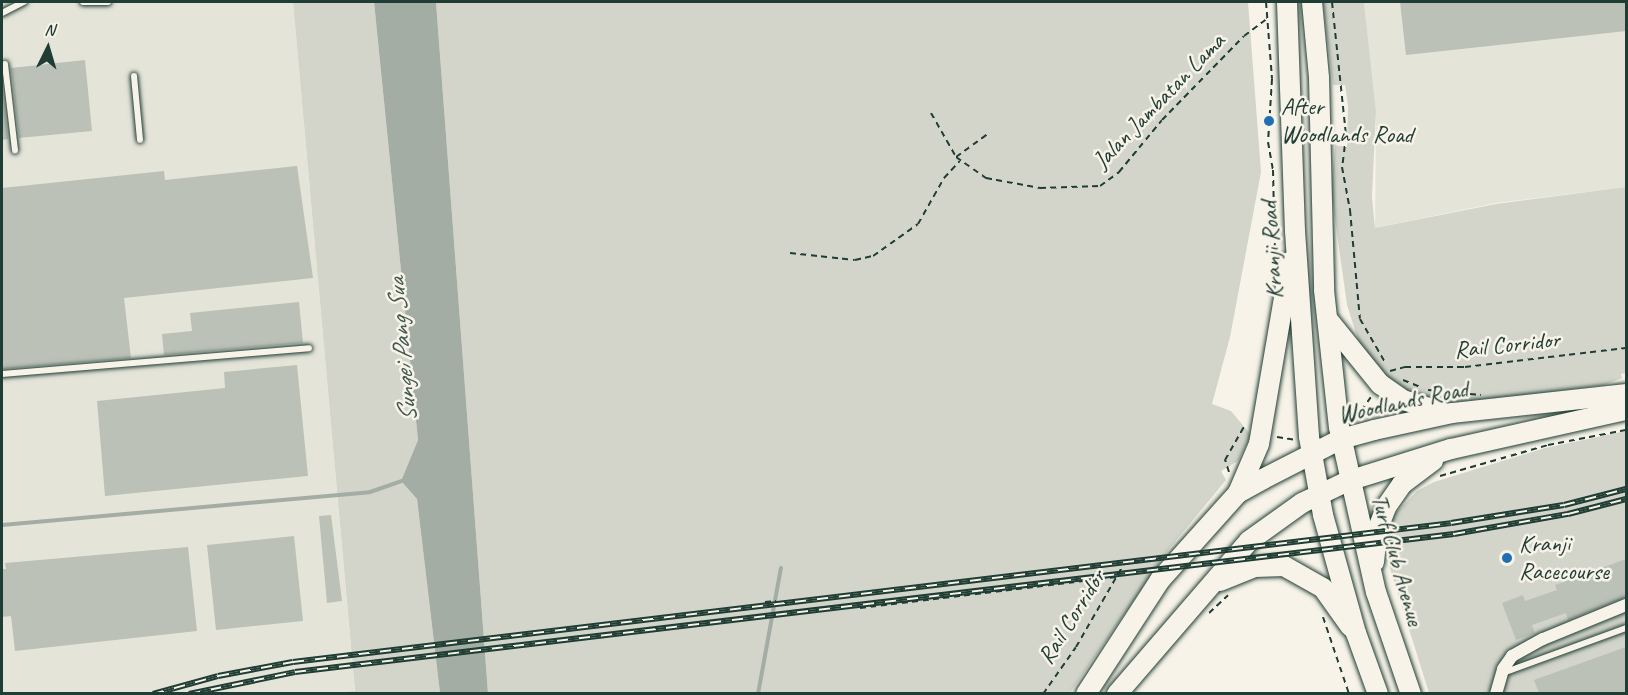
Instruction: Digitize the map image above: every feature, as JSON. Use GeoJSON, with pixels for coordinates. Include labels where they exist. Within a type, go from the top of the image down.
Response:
{"type":"FeatureCollection","features":[{"type":"Feature","properties":{"kind":"main road","name":"Kranji Road"},"geometry":{"type":"LineString","coordinates":[[1287,2],[1295,231],[1312,452],[1320,495]]}},
{"type":"Feature","properties":{"kind":"main road","name":"Kranji Road"},"geometry":{"type":"LineString","coordinates":[[1312,2],[1319,78],[1319,195],[1327,319],[1341,439]]}},
{"type":"Feature","properties":{"kind":"main road"},"geometry":{"type":"LineString","coordinates":[[1235,486],[1259,444],[1295,231]]}},
{"type":"Feature","properties":{"kind":"main road"},"geometry":{"type":"LineString","coordinates":[[1327,319],[1367,371],[1389,392],[1421,408],[1452,413]]}},
{"type":"Feature","properties":{"kind":"main road","name":"Woodlands Road"},"geometry":{"type":"LineString","coordinates":[[1086,693],[1160,579],[1235,486],[1341,439],[1452,413],[1626,394]]}},
{"type":"Feature","properties":{"kind":"main road"},"geometry":{"type":"LineString","coordinates":[[1117,693],[1249,541],[1302,503],[1348,482],[1451,449],[1626,410]]}},
{"type":"Feature","properties":{"kind":"main road","name":"Turf Club Avenue"},"geometry":{"type":"LineString","coordinates":[[1341,439],[1348,482],[1376,592],[1411,693]]}},
{"type":"Feature","properties":{"kind":"main road"},"geometry":{"type":"LineString","coordinates":[[1376,592],[1377,531],[1386,507],[1402,484],[1451,449]]}},
{"type":"Feature","properties":{"kind":"main road"},"geometry":{"type":"LineString","coordinates":[[1320,495],[1356,633],[1378,693]]}},
{"type":"Feature","properties":{"kind":"main road"},"geometry":{"type":"LineString","coordinates":[[1210,586],[1255,567],[1284,566],[1323,588],[1356,633]]}},
{"type":"Feature","properties":{"kind":"street"},"geometry":{"type":"LineString","coordinates":[[1496,693],[1502,674],[1512,656],[1543,639],[1626,605]]}},
{"type":"Feature","properties":{"kind":"lane"},"geometry":{"type":"LineString","coordinates":[[2,13],[24,2]]}},
{"type":"Feature","properties":{"kind":"lane"},"geometry":{"type":"LineString","coordinates":[[83,2],[108,2]]}},
{"type":"Feature","properties":{"kind":"lane"},"geometry":{"type":"LineString","coordinates":[[5,64],[15,150]]}},
{"type":"Feature","properties":{"kind":"lane"},"geometry":{"type":"LineString","coordinates":[[134,76],[140,140]]}},
{"type":"Feature","properties":{"kind":"lane"},"geometry":{"type":"LineString","coordinates":[[2,374],[309,348]]}},
{"type":"Feature","properties":{"kind":"lane"},"geometry":{"type":"LineString","coordinates":[[1502,674],[1626,627]]}},
{"type":"Feature","properties":{"kind":"path"},"geometry":{"type":"LineString","coordinates":[[1266,2],[1272,79],[1268,142],[1273,170],[1275,257]]}},
{"type":"Feature","properties":{"kind":"path"},"geometry":{"type":"LineString","coordinates":[[1332,2],[1346,136],[1342,166],[1350,210],[1360,319],[1371,344],[1390,371],[1428,390],[1478,392],[1486,402]]}},
{"type":"Feature","properties":{"kind":"path","name":"Jalan Jambatan Lama"},"geometry":{"type":"LineString","coordinates":[[931,113],[956,157],[986,178],[1040,188],[1086,189],[1110,182],[1162,120],[1258,24]]}},
{"type":"Feature","properties":{"kind":"path"},"geometry":{"type":"LineString","coordinates":[[956,157],[989,133]]}},
{"type":"Feature","properties":{"kind":"path"},"geometry":{"type":"LineString","coordinates":[[790,253],[855,260],[892,245],[918,224],[944,178],[960,161]]}},
{"type":"Feature","properties":{"kind":"path","name":"Rail Corridor"},"geometry":{"type":"LineString","coordinates":[[1390,371],[1405,367],[1465,367],[1626,348]]}},
{"type":"Feature","properties":{"kind":"path"},"geometry":{"type":"LineString","coordinates":[[1235,486],[1225,460],[1249,416]]}},
{"type":"Feature","properties":{"kind":"path"},"geometry":{"type":"LineString","coordinates":[[1245,425],[1254,432]]}},
{"type":"Feature","properties":{"kind":"path"},"geometry":{"type":"LineString","coordinates":[[1438,477],[1548,445],[1626,430]]}},
{"type":"Feature","properties":{"kind":"path","name":"Rail Corridor"},"geometry":{"type":"LineString","coordinates":[[1043,693],[1076,647],[1124,564],[1168,558]]}},
{"type":"Feature","properties":{"kind":"path"},"geometry":{"type":"LineString","coordinates":[[860,608],[1116,577]]}},
{"type":"Feature","properties":{"kind":"path"},"geometry":{"type":"LineString","coordinates":[[1207,615],[1231,592]]}},
{"type":"Feature","properties":{"kind":"path"},"geometry":{"type":"LineString","coordinates":[[765,602],[776,601]]}},
{"type":"Feature","properties":{"kind":"path"},"geometry":{"type":"LineString","coordinates":[[1321,610],[1349,693]]}},
{"type":"Feature","properties":{"kind":"shaded area"},"geometry":{"type":"Polygon","coordinates":[[[2,2],[293,2],[355,693],[2,693],[2,2]]]}},
{"type":"Feature","properties":{"kind":"shaded area"},"geometry":{"type":"Polygon","coordinates":[[[293,2],[374,2],[418,440],[401,481],[417,499],[440,693],[335,693],[355,691],[293,2]]]}},
{"type":"Feature","properties":{"kind":"shaded area"},"geometry":{"type":"Polygon","coordinates":[[[374,2],[436,2],[488,693],[440,693],[417,499],[401,481],[418,440],[374,2]]]}},
{"type":"Feature","properties":{"kind":"shaded area"},"geometry":{"type":"Polygon","coordinates":[[[436,2],[1248,2],[1261,172],[1230,337],[1212,404],[1231,411],[1251,435],[1238,461],[1221,471],[1226,480],[1169,549],[1070,693],[488,693],[436,2]]]}},
{"type":"Feature","properties":{"kind":"shaded area"},"geometry":{"type":"Polygon","coordinates":[[[1323,2],[1364,2],[1376,111],[1372,197],[1375,228],[1496,204],[1626,187],[1626,373],[1621,374],[1622,378],[1604,385],[1455,404],[1434,401],[1396,387],[1362,352],[1347,305],[1331,190],[1335,145],[1347,147],[1348,106],[1345,85],[1333,85],[1323,2]]]}},
{"type":"Feature","properties":{"kind":"shaded area"},"geometry":{"type":"Polygon","coordinates":[[[1364,2],[1626,2],[1626,187],[1496,203],[1375,228],[1376,111],[1364,2]]]}},
{"type":"Feature","properties":{"kind":"shaded area","name":"Kranji Racecourse"},"geometry":{"type":"Polygon","coordinates":[[[1626,431],[1626,693],[1429,693],[1389,565],[1388,531],[1392,517],[1417,491],[1434,482],[1545,448],[1626,431]]]}},
{"type":"Feature","properties":{"kind":"building"},"geometry":{"type":"Polygon","coordinates":[[[1400,2],[1626,2],[1626,31],[1406,55],[1400,2]]]}},
{"type":"Feature","properties":{"kind":"building"},"geometry":{"type":"Polygon","coordinates":[[[85,60],[92,131],[19,138],[11,68],[85,60]]]}},
{"type":"Feature","properties":{"kind":"building"},"geometry":{"type":"Polygon","coordinates":[[[2,79],[8,139],[2,140],[2,79]]]}},
{"type":"Feature","properties":{"kind":"building"},"geometry":{"type":"Polygon","coordinates":[[[297,166],[313,278],[124,298],[131,358],[2,369],[2,188],[164,171],[165,180],[297,166]]]}},
{"type":"Feature","properties":{"kind":"building"},"geometry":{"type":"Polygon","coordinates":[[[299,302],[303,343],[164,355],[162,334],[192,331],[190,313],[299,302]]]}},
{"type":"Feature","properties":{"kind":"building"},"geometry":{"type":"Polygon","coordinates":[[[297,365],[308,476],[105,496],[97,401],[225,388],[224,372],[297,365]]]}},
{"type":"Feature","properties":{"kind":"building"},"geometry":{"type":"Polygon","coordinates":[[[331,515],[342,601],[327,603],[319,516],[331,515]]]}},
{"type":"Feature","properties":{"kind":"building"},"geometry":{"type":"Polygon","coordinates":[[[294,536],[303,621],[216,630],[207,545],[294,536]]]}},
{"type":"Feature","properties":{"kind":"building"},"geometry":{"type":"Polygon","coordinates":[[[188,547],[197,631],[15,651],[11,616],[2,617],[2,569],[6,569],[5,563],[188,547]]]}},
{"type":"Feature","properties":{"kind":"building"},"geometry":{"type":"Polygon","coordinates":[[[1626,559],[1626,597],[1568,620],[1566,613],[1532,625],[1535,633],[1516,640],[1502,603],[1523,595],[1525,601],[1557,590],[1555,585],[1626,559]]]}},
{"type":"Feature","properties":{"kind":"building"},"geometry":{"type":"Polygon","coordinates":[[[1626,647],[1626,693],[1539,693],[1534,680],[1626,647]]]}},
{"type":"Feature","properties":{"kind":"waterway"},"geometry":{"type":"LineString","coordinates":[[2,525],[370,492],[405,480]]}},
{"type":"Feature","properties":{"kind":"waterway"},"geometry":{"type":"LineString","coordinates":[[758,694],[781,568]]}},
{"type":"Feature","properties":{"kind":"railway"},"geometry":{"type":"LineString","coordinates":[[153,694],[218,676],[293,662],[1451,523],[1564,505],[1626,489]]}},
{"type":"Feature","properties":{"kind":"railway"},"geometry":{"type":"LineString","coordinates":[[189,694],[295,672],[1454,534],[1568,514],[1626,499]]}},
{"type":"Feature","properties":{"kind":"place","name":"After Woodlands Road"},"geometry":{"type":"Point","coordinates":[1269,121]}},
{"type":"Feature","properties":{"kind":"place","name":"Kranji Racecourse"},"geometry":{"type":"Point","coordinates":[1507,558]}},
{"type":"Feature","properties":{"kind":"water label","name":"Sungei Pang Sua"},"geometry":{"type":"Point","coordinates":[402,350]}}]}
